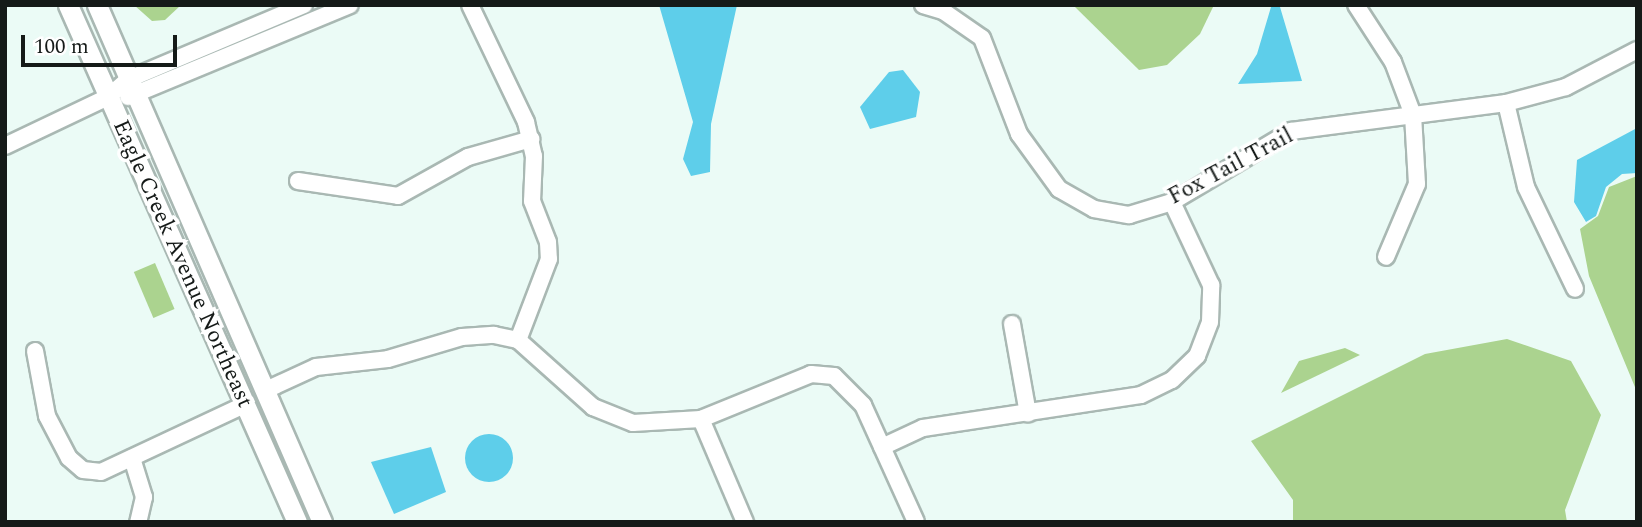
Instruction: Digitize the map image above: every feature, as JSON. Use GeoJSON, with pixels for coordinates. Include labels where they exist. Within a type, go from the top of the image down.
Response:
{"type":"FeatureCollection","features":[{"type":"Feature","properties":{"kind":"main road","name":"Eagle Creek Avenue Northeast"},"geometry":{"type":"LineString","coordinates":[[68,5],[297,522]]}},
{"type":"Feature","properties":{"kind":"main road","name":"Eagle Creek Avenue Northeast"},"geometry":{"type":"LineString","coordinates":[[96,5],[319,515]]}},
{"type":"Feature","properties":{"kind":"main road"},"geometry":{"type":"LineString","coordinates":[[244,405],[257,407],[291,476],[319,515]]}},
{"type":"Feature","properties":{"kind":"street"},"geometry":{"type":"LineString","coordinates":[[133,88],[304,5]]}},
{"type":"Feature","properties":{"kind":"street"},"geometry":{"type":"LineString","coordinates":[[5,146],[108,97],[350,5]]}},
{"type":"Feature","properties":{"kind":"street"},"geometry":{"type":"LineString","coordinates":[[470,5],[531,139],[532,201],[549,259],[518,340]]}},
{"type":"Feature","properties":{"kind":"street","name":"Fox Tail Trail"},"geometry":{"type":"LineString","coordinates":[[923,5],[943,11],[982,38],[1019,134],[1059,189],[1094,209],[1129,215],[1172,202],[1291,131],[1506,103],[1566,87],[1637,50]]}},
{"type":"Feature","properties":{"kind":"street"},"geometry":{"type":"LineString","coordinates":[[1356,5],[1398,72],[1413,115],[1417,184],[1386,257]]}},
{"type":"Feature","properties":{"kind":"street"},"geometry":{"type":"LineString","coordinates":[[1506,103],[1526,187],[1575,289]]}},
{"type":"Feature","properties":{"kind":"street"},"geometry":{"type":"LineString","coordinates":[[298,181],[398,196],[468,157],[531,139]]}},
{"type":"Feature","properties":{"kind":"street"},"geometry":{"type":"LineString","coordinates":[[882,447],[923,428],[1142,396],[1172,380],[1197,356],[1210,322],[1211,285],[1172,202]]}},
{"type":"Feature","properties":{"kind":"street"},"geometry":{"type":"LineString","coordinates":[[1012,324],[1028,414]]}},
{"type":"Feature","properties":{"kind":"street"},"geometry":{"type":"LineString","coordinates":[[266,390],[316,367],[417,354],[462,337],[518,340],[593,407],[633,423],[701,419],[811,374],[834,376],[849,385],[882,447],[916,522]]}},
{"type":"Feature","properties":{"kind":"street"},"geometry":{"type":"LineString","coordinates":[[35,351],[39,392],[69,458],[83,470],[101,472],[244,405]]}},
{"type":"Feature","properties":{"kind":"street"},"geometry":{"type":"LineString","coordinates":[[701,419],[745,522]]}},
{"type":"Feature","properties":{"kind":"street"},"geometry":{"type":"LineString","coordinates":[[132,458],[144,497],[138,522]]}},
{"type":"Feature","properties":{"kind":"green space"},"geometry":{"type":"Polygon","coordinates":[[[134,5],[181,5],[165,20],[152,21],[134,5]]]}},
{"type":"Feature","properties":{"kind":"green space"},"geometry":{"type":"Polygon","coordinates":[[[1073,5],[1214,5],[1200,34],[1167,65],[1139,70],[1073,5]]]}},
{"type":"Feature","properties":{"kind":"green space"},"geometry":{"type":"Polygon","coordinates":[[[1637,176],[1637,392],[1589,276],[1580,229],[1598,216],[1609,187],[1637,176]]]}},
{"type":"Feature","properties":{"kind":"green space"},"geometry":{"type":"Polygon","coordinates":[[[155,263],[175,309],[153,318],[134,272],[155,263]]]}},
{"type":"Feature","properties":{"kind":"green space"},"geometry":{"type":"Polygon","coordinates":[[[1507,339],[1571,361],[1601,415],[1565,510],[1567,522],[1293,522],[1293,500],[1251,441],[1425,354],[1507,339]]]}},
{"type":"Feature","properties":{"kind":"green space"},"geometry":{"type":"Polygon","coordinates":[[[1345,348],[1360,355],[1281,393],[1299,361],[1345,348]]]}},
{"type":"Feature","properties":{"kind":"water"},"geometry":{"type":"Polygon","coordinates":[[[659,5],[737,5],[711,124],[710,172],[691,176],[683,159],[693,122],[659,5]]]}},
{"type":"Feature","properties":{"kind":"water"},"geometry":{"type":"Polygon","coordinates":[[[1271,7],[1280,7],[1302,81],[1238,84],[1257,54],[1271,7]]]}},
{"type":"Feature","properties":{"kind":"water"},"geometry":{"type":"Polygon","coordinates":[[[903,70],[920,92],[916,117],[870,129],[860,107],[889,72],[903,70]]]}},
{"type":"Feature","properties":{"kind":"water"},"geometry":{"type":"Polygon","coordinates":[[[1637,128],[1637,173],[1622,174],[1606,187],[1596,216],[1586,222],[1574,202],[1577,160],[1637,128]]]}},
{"type":"Feature","properties":{"kind":"water"},"geometry":{"type":"Polygon","coordinates":[[[489,434],[506,441],[513,458],[506,475],[489,482],[472,475],[465,458],[472,441],[489,434]]]}},
{"type":"Feature","properties":{"kind":"water"},"geometry":{"type":"Polygon","coordinates":[[[431,447],[446,492],[394,514],[371,462],[431,447]]]}}]}
